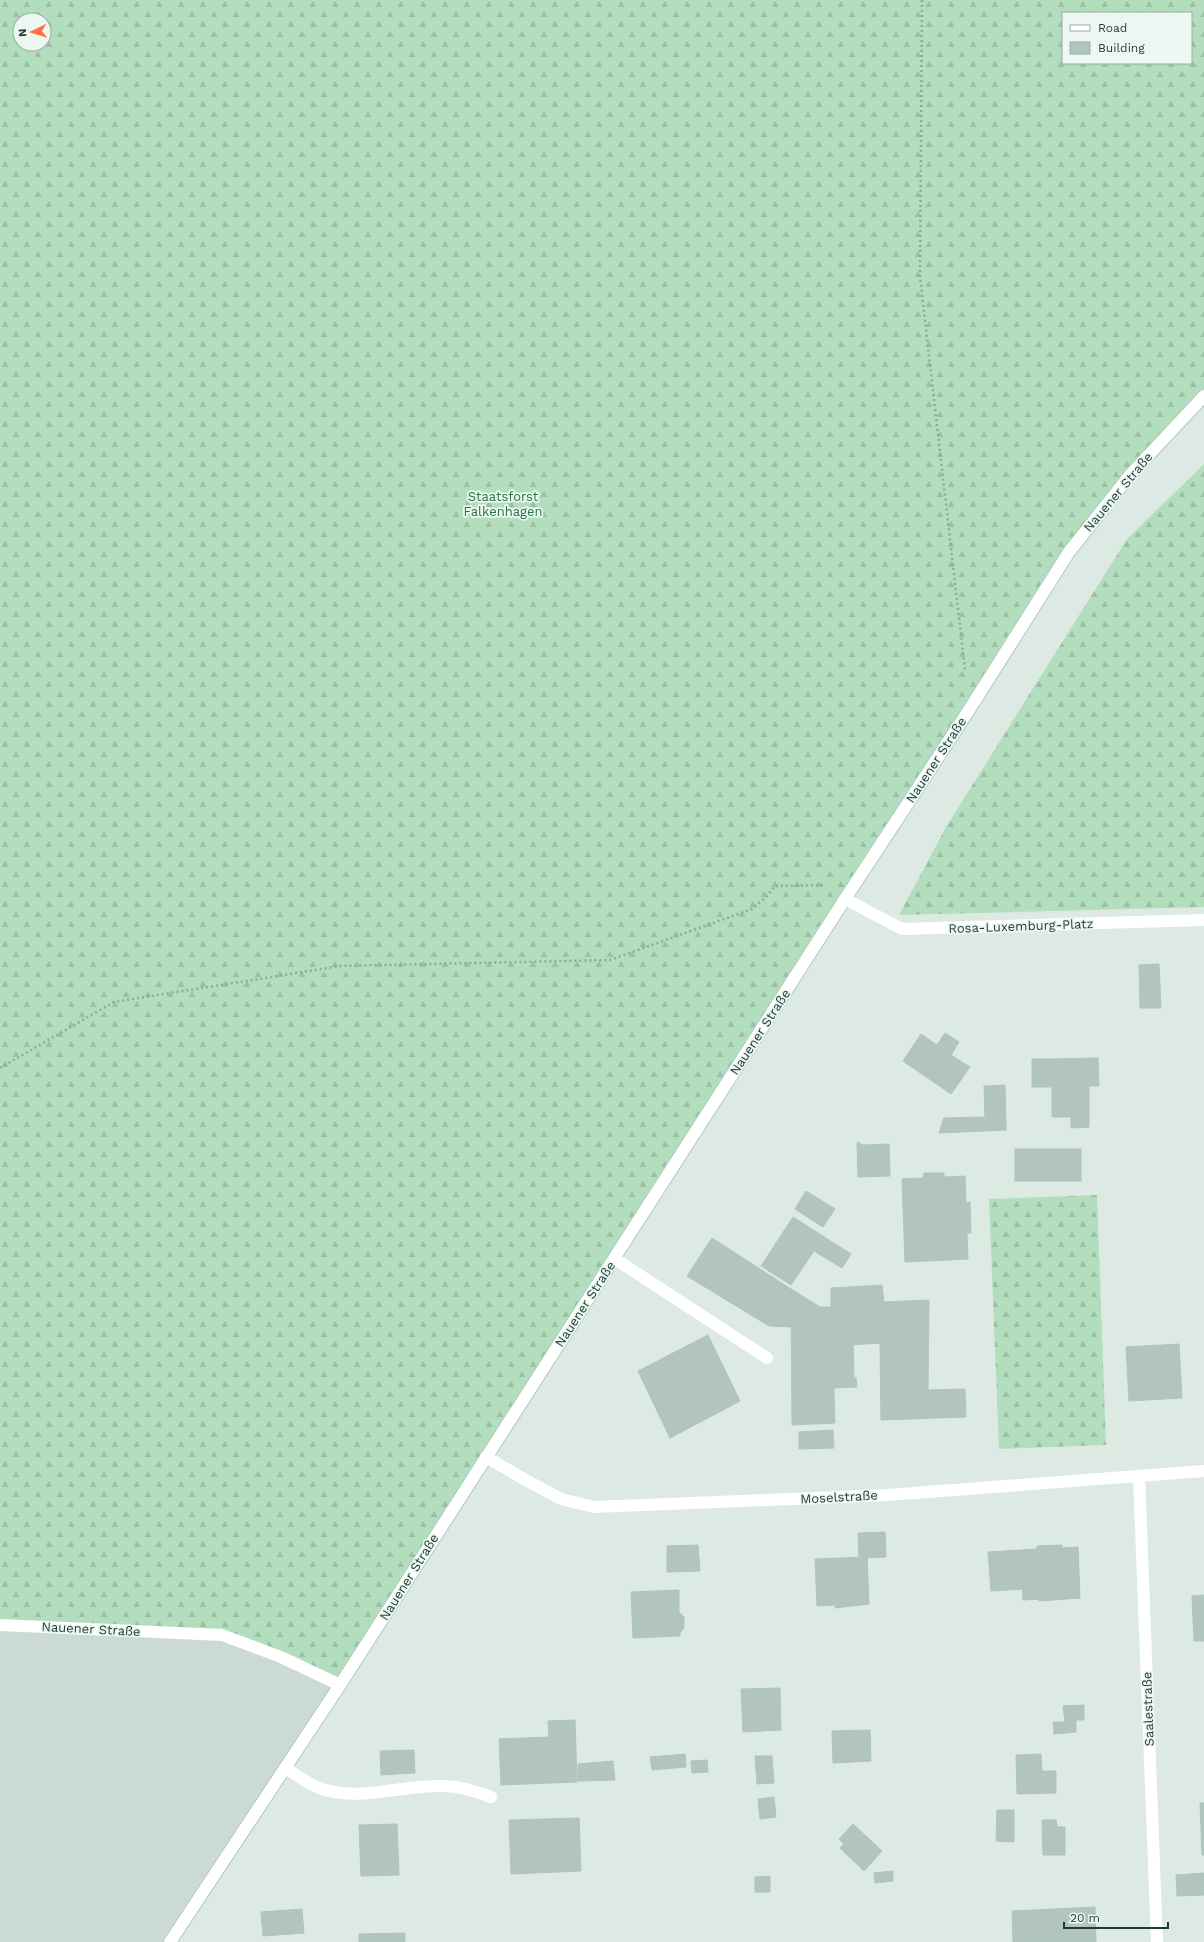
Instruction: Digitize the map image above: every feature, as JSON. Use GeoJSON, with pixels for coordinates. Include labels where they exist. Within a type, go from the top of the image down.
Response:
{"type":"FeatureCollection","features":[{"type":"Feature","properties":{"kind":"main road","name":"Nauener Straße"},"geometry":{"type":"LineString","coordinates":[[170,1942],[340,1685],[615,1259],[847,895],[969,710],[1069,552],[1131,474],[1204,396]]}},
{"type":"Feature","properties":{"kind":"main road","name":"Rosa-Luxemburg-Platz"},"geometry":{"type":"LineString","coordinates":[[847,895],[902,929],[1204,920]]}},
{"type":"Feature","properties":{"kind":"main road"},"geometry":{"type":"LineString","coordinates":[[615,1259],[767,1358]]}},
{"type":"Feature","properties":{"kind":"main road","name":"Moselstraße"},"geometry":{"type":"LineString","coordinates":[[486,1457],[561,1499],[594,1507],[888,1495],[1204,1471]]}},
{"type":"Feature","properties":{"kind":"main road","name":"Saalestraße"},"geometry":{"type":"LineString","coordinates":[[1139,1476],[1157,1942]]}},
{"type":"Feature","properties":{"kind":"main road","name":"Nauener Straße"},"geometry":{"type":"LineString","coordinates":[[0,1625],[222,1635],[280,1657],[340,1685]]}},
{"type":"Feature","properties":{"kind":"main road"},"geometry":{"type":"LineString","coordinates":[[285,1768],[321,1789],[340,1793],[361,1793],[443,1785],[461,1787],[491,1797]]}},
{"type":"Feature","properties":{"kind":"path"},"geometry":{"type":"LineString","coordinates":[[922,0],[920,277],[965,671]]}},
{"type":"Feature","properties":{"kind":"path"},"geometry":{"type":"LineString","coordinates":[[0,1068],[114,1002],[340,966],[610,960],[752,909],[766,897],[775,886],[822,884],[847,895]]}},
{"type":"Feature","properties":{"kind":"shaded area"},"geometry":{"type":"Polygon","coordinates":[[[0,1625],[222,1635],[340,1685],[171,1942],[0,1942],[0,1625]]]}},
{"type":"Feature","properties":{"kind":"green space","name":"Staatsforst Falkenhagen"},"geometry":{"type":"Polygon","coordinates":[[[0,0],[1204,0],[1204,396],[1069,552],[340,1685],[222,1635],[0,1625],[0,0]]]}},
{"type":"Feature","properties":{"kind":"green space"},"geometry":{"type":"Polygon","coordinates":[[[1204,464],[1204,907],[899,915],[946,827],[1127,539],[1204,464]]]}},
{"type":"Feature","properties":{"kind":"green space"},"geometry":{"type":"Polygon","coordinates":[[[1097,1195],[1106,1445],[999,1449],[989,1199],[1097,1195]]]}},
{"type":"Feature","properties":{"kind":"building"},"geometry":{"type":"Polygon","coordinates":[[[1159,964],[1161,1008],[1140,1008],[1139,965],[1159,964]]]}},
{"type":"Feature","properties":{"kind":"building"},"geometry":{"type":"Polygon","coordinates":[[[945,1033],[959,1042],[951,1055],[970,1067],[951,1094],[903,1061],[921,1034],[937,1045],[945,1033]]]}},
{"type":"Feature","properties":{"kind":"building"},"geometry":{"type":"Polygon","coordinates":[[[1098,1058],[1099,1086],[1089,1086],[1089,1127],[1071,1128],[1071,1117],[1052,1117],[1052,1059],[1098,1058]]]}},
{"type":"Feature","properties":{"kind":"building"},"geometry":{"type":"Polygon","coordinates":[[[1032,1059],[1052,1059],[1052,1087],[1032,1087],[1032,1059]]]}},
{"type":"Feature","properties":{"kind":"building"},"geometry":{"type":"Polygon","coordinates":[[[1005,1085],[1006,1130],[939,1133],[944,1118],[985,1117],[984,1086],[1005,1085]]]}},
{"type":"Feature","properties":{"kind":"building"},"geometry":{"type":"Polygon","coordinates":[[[858,1142],[863,1145],[889,1144],[890,1176],[858,1177],[858,1142]]]}},
{"type":"Feature","properties":{"kind":"building"},"geometry":{"type":"Polygon","coordinates":[[[1015,1149],[1081,1149],[1081,1181],[1015,1181],[1015,1149]]]}},
{"type":"Feature","properties":{"kind":"building"},"geometry":{"type":"Polygon","coordinates":[[[924,1173],[944,1173],[944,1177],[965,1176],[966,1203],[970,1202],[971,1233],[967,1233],[968,1259],[905,1262],[902,1179],[923,1178],[924,1173]]]}},
{"type":"Feature","properties":{"kind":"building"},"geometry":{"type":"Polygon","coordinates":[[[806,1191],[835,1209],[823,1227],[795,1209],[806,1191]]]}},
{"type":"Feature","properties":{"kind":"building"},"geometry":{"type":"Polygon","coordinates":[[[793,1217],[851,1254],[842,1268],[814,1251],[791,1285],[761,1266],[793,1217]]]}},
{"type":"Feature","properties":{"kind":"building"},"geometry":{"type":"Polygon","coordinates":[[[712,1238],[791,1289],[792,1327],[769,1326],[687,1276],[712,1238]]]}},
{"type":"Feature","properties":{"kind":"building"},"geometry":{"type":"Polygon","coordinates":[[[882,1285],[884,1302],[831,1304],[831,1288],[882,1285]]]}},
{"type":"Feature","properties":{"kind":"building"},"geometry":{"type":"Polygon","coordinates":[[[791,1289],[820,1307],[831,1307],[835,1423],[792,1425],[791,1289]]]}},
{"type":"Feature","properties":{"kind":"building"},"geometry":{"type":"Polygon","coordinates":[[[929,1300],[928,1390],[965,1389],[966,1417],[881,1420],[880,1343],[884,1302],[929,1300]]]}},
{"type":"Feature","properties":{"kind":"building"},"geometry":{"type":"Polygon","coordinates":[[[884,1302],[880,1343],[833,1346],[831,1304],[884,1302]]]}},
{"type":"Feature","properties":{"kind":"building"},"geometry":{"type":"Polygon","coordinates":[[[708,1335],[740,1401],[670,1438],[638,1371],[708,1335]]]}},
{"type":"Feature","properties":{"kind":"building"},"geometry":{"type":"Polygon","coordinates":[[[1179,1344],[1182,1398],[1129,1401],[1126,1347],[1179,1344]]]}},
{"type":"Feature","properties":{"kind":"building"},"geometry":{"type":"Polygon","coordinates":[[[853,1345],[854,1378],[856,1378],[857,1387],[834,1388],[833,1346],[853,1345]]]}},
{"type":"Feature","properties":{"kind":"building"},"geometry":{"type":"Polygon","coordinates":[[[833,1430],[834,1448],[799,1449],[799,1432],[833,1430]]]}},
{"type":"Feature","properties":{"kind":"building"},"geometry":{"type":"Polygon","coordinates":[[[885,1532],[886,1557],[859,1558],[858,1533],[885,1532]]]}},
{"type":"Feature","properties":{"kind":"building"},"geometry":{"type":"Polygon","coordinates":[[[698,1545],[700,1571],[667,1572],[667,1546],[698,1545]]]}},
{"type":"Feature","properties":{"kind":"building"},"geometry":{"type":"Polygon","coordinates":[[[1062,1545],[1062,1548],[1078,1547],[1080,1598],[1039,1601],[1039,1599],[1023,1600],[1021,1550],[1037,1549],[1037,1546],[1062,1545]]]}},
{"type":"Feature","properties":{"kind":"building"},"geometry":{"type":"Polygon","coordinates":[[[1021,1550],[1024,1589],[991,1591],[988,1552],[1021,1550]]]}},
{"type":"Feature","properties":{"kind":"building"},"geometry":{"type":"Polygon","coordinates":[[[867,1557],[869,1604],[835,1608],[835,1605],[817,1606],[815,1559],[867,1557]]]}},
{"type":"Feature","properties":{"kind":"building"},"geometry":{"type":"Polygon","coordinates":[[[679,1590],[679,1612],[684,1617],[684,1628],[680,1633],[680,1636],[633,1638],[631,1592],[679,1590]]]}},
{"type":"Feature","properties":{"kind":"building"},"geometry":{"type":"Polygon","coordinates":[[[1204,1595],[1204,1641],[1194,1641],[1192,1596],[1204,1595]]]}},
{"type":"Feature","properties":{"kind":"building"},"geometry":{"type":"Polygon","coordinates":[[[780,1688],[781,1730],[743,1732],[741,1689],[780,1688]]]}},
{"type":"Feature","properties":{"kind":"building"},"geometry":{"type":"Polygon","coordinates":[[[1084,1705],[1084,1720],[1076,1720],[1076,1732],[1054,1734],[1053,1722],[1065,1722],[1063,1706],[1084,1705]]]}},
{"type":"Feature","properties":{"kind":"building"},"geometry":{"type":"Polygon","coordinates":[[[575,1720],[577,1782],[501,1785],[499,1739],[549,1737],[548,1721],[575,1720]]]}},
{"type":"Feature","properties":{"kind":"building"},"geometry":{"type":"Polygon","coordinates":[[[870,1730],[871,1761],[833,1763],[832,1731],[870,1730]]]}},
{"type":"Feature","properties":{"kind":"building"},"geometry":{"type":"Polygon","coordinates":[[[414,1750],[415,1773],[381,1775],[380,1751],[414,1750]]]}},
{"type":"Feature","properties":{"kind":"building"},"geometry":{"type":"Polygon","coordinates":[[[685,1754],[686,1767],[652,1770],[650,1757],[685,1754]]]}},
{"type":"Feature","properties":{"kind":"building"},"geometry":{"type":"Polygon","coordinates":[[[1041,1754],[1042,1771],[1056,1771],[1056,1793],[1017,1794],[1016,1755],[1041,1754]]]}},
{"type":"Feature","properties":{"kind":"building"},"geometry":{"type":"Polygon","coordinates":[[[755,1756],[772,1756],[774,1783],[757,1784],[755,1756]]]}},
{"type":"Feature","properties":{"kind":"building"},"geometry":{"type":"Polygon","coordinates":[[[707,1760],[708,1772],[692,1773],[691,1761],[707,1760]]]}},
{"type":"Feature","properties":{"kind":"building"},"geometry":{"type":"Polygon","coordinates":[[[613,1761],[615,1780],[578,1781],[578,1764],[613,1761]]]}},
{"type":"Feature","properties":{"kind":"building"},"geometry":{"type":"Polygon","coordinates":[[[774,1797],[776,1817],[760,1819],[758,1799],[774,1797]]]}},
{"type":"Feature","properties":{"kind":"building"},"geometry":{"type":"Polygon","coordinates":[[[1200,1803],[1204,1803],[1204,1855],[1202,1855],[1200,1803]]]}},
{"type":"Feature","properties":{"kind":"building"},"geometry":{"type":"Polygon","coordinates":[[[997,1810],[1014,1810],[1014,1842],[996,1841],[997,1810]]]}},
{"type":"Feature","properties":{"kind":"building"},"geometry":{"type":"Polygon","coordinates":[[[579,1818],[581,1871],[511,1874],[509,1820],[579,1818]]]}},
{"type":"Feature","properties":{"kind":"building"},"geometry":{"type":"Polygon","coordinates":[[[1042,1820],[1056,1820],[1057,1827],[1065,1827],[1065,1855],[1043,1855],[1042,1820]]]}},
{"type":"Feature","properties":{"kind":"building"},"geometry":{"type":"Polygon","coordinates":[[[397,1824],[399,1875],[361,1876],[359,1825],[397,1824]]]}},
{"type":"Feature","properties":{"kind":"building"},"geometry":{"type":"Polygon","coordinates":[[[853,1824],[882,1851],[864,1871],[840,1848],[844,1844],[839,1839],[853,1824]]]}},
{"type":"Feature","properties":{"kind":"building"},"geometry":{"type":"Polygon","coordinates":[[[893,1871],[893,1881],[875,1883],[874,1873],[893,1871]]]}},
{"type":"Feature","properties":{"kind":"building"},"geometry":{"type":"Polygon","coordinates":[[[1204,1873],[1204,1895],[1177,1896],[1176,1875],[1204,1873]]]}},
{"type":"Feature","properties":{"kind":"building"},"geometry":{"type":"Polygon","coordinates":[[[770,1876],[770,1892],[755,1892],[755,1877],[770,1876]]]}},
{"type":"Feature","properties":{"kind":"building"},"geometry":{"type":"Polygon","coordinates":[[[1095,1907],[1096,1942],[1013,1942],[1012,1911],[1095,1907]]]}},
{"type":"Feature","properties":{"kind":"building"},"geometry":{"type":"Polygon","coordinates":[[[302,1909],[304,1933],[263,1936],[261,1912],[302,1909]]]}},
{"type":"Feature","properties":{"kind":"building"},"geometry":{"type":"Polygon","coordinates":[[[405,1933],[405,1942],[359,1942],[359,1934],[405,1933]]]}}]}
